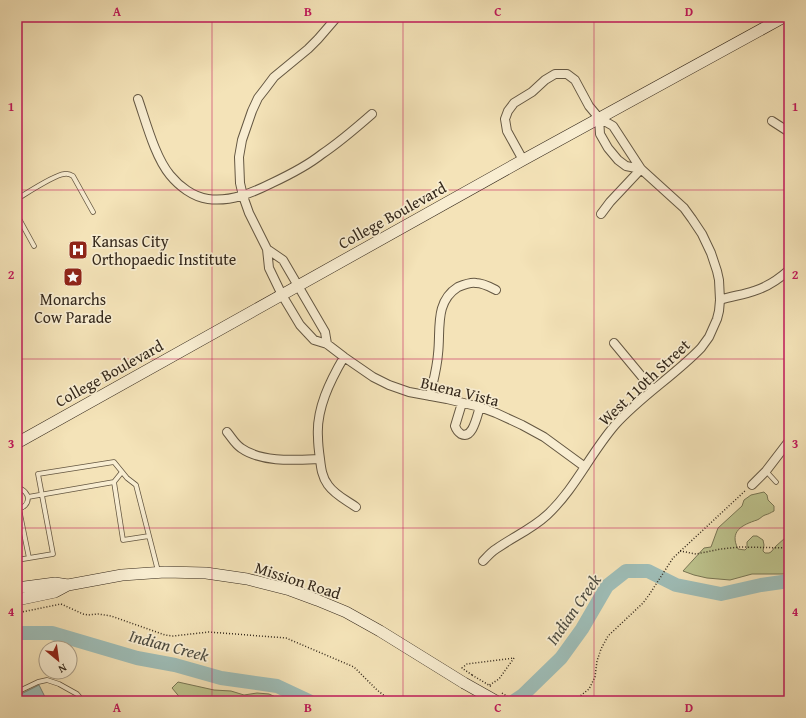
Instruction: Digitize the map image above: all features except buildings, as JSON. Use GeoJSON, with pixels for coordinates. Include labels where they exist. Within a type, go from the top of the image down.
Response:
{"type":"FeatureCollection","features":[{"type":"Feature","properties":{"kind":"main road","name":"College Boulevard"},"geometry":{"type":"LineString","coordinates":[[17,443],[523,160],[784,17]]}},
{"type":"Feature","properties":{"kind":"main road","name":"Mission Road"},"geometry":{"type":"LineString","coordinates":[[17,600],[55,592],[68,585],[122,575],[158,572],[206,573],[247,579],[290,590],[346,612],[468,679],[496,701]]}},
{"type":"Feature","properties":{"kind":"main road","name":"Mission Road"},"geometry":{"type":"LineString","coordinates":[[17,588],[55,583],[68,585]]}},
{"type":"Feature","properties":{"kind":"street"},"geometry":{"type":"LineString","coordinates":[[327,344],[325,332],[298,285],[283,260],[267,249],[249,213],[240,183],[239,157],[247,124],[258,98],[274,78],[308,49],[337,17]]}},
{"type":"Feature","properties":{"kind":"street"},"geometry":{"type":"LineString","coordinates":[[523,160],[507,131],[505,119],[508,111],[514,104],[532,92],[545,80],[555,74],[567,74],[575,80],[589,106],[599,118],[613,126],[640,169]]}},
{"type":"Feature","properties":{"kind":"street"},"geometry":{"type":"LineString","coordinates":[[138,99],[162,164],[175,181],[195,195],[207,199],[243,196],[290,174],[308,164],[372,114]]}},
{"type":"Feature","properties":{"kind":"street"},"geometry":{"type":"LineString","coordinates":[[599,118],[600,134],[608,148],[618,160],[626,166],[640,169]]}},
{"type":"Feature","properties":{"kind":"street"},"geometry":{"type":"LineString","coordinates":[[772,121],[789,132]]}},
{"type":"Feature","properties":{"kind":"street"},"geometry":{"type":"LineString","coordinates":[[601,214],[640,169]]}},
{"type":"Feature","properties":{"kind":"street","name":"West 110th Street"},"geometry":{"type":"LineString","coordinates":[[483,561],[495,550],[532,527],[546,516],[568,492],[600,444],[616,425],[701,348],[709,337],[717,319],[720,300],[719,280],[711,253],[702,234],[684,208],[640,169]]}},
{"type":"Feature","properties":{"kind":"street","name":"Buena Vista"},"geometry":{"type":"LineString","coordinates":[[267,249],[269,268],[282,295],[300,325],[314,340],[327,344],[373,377],[389,385],[410,392],[480,408],[496,413],[522,425],[544,437],[585,467]]}},
{"type":"Feature","properties":{"kind":"street"},"geometry":{"type":"LineString","coordinates":[[720,300],[754,291],[768,285],[789,270]]}},
{"type":"Feature","properties":{"kind":"street"},"geometry":{"type":"LineString","coordinates":[[430,396],[438,354],[441,309],[445,299],[452,291],[469,283],[476,283],[496,290]]}},
{"type":"Feature","properties":{"kind":"street"},"geometry":{"type":"LineString","coordinates":[[614,343],[653,390]]}},
{"type":"Feature","properties":{"kind":"street"},"geometry":{"type":"LineString","coordinates":[[344,357],[324,398],[319,421],[318,437],[323,477],[336,495],[356,506]]}},
{"type":"Feature","properties":{"kind":"street"},"geometry":{"type":"LineString","coordinates":[[462,403],[455,426],[456,429],[462,434],[469,433],[472,430],[480,408]]}},
{"type":"Feature","properties":{"kind":"street"},"geometry":{"type":"LineString","coordinates":[[227,432],[242,449],[252,454],[290,460],[320,459]]}},
{"type":"Feature","properties":{"kind":"street"},"geometry":{"type":"LineString","coordinates":[[752,485],[766,471],[789,441]]}},
{"type":"Feature","properties":{"kind":"lane"},"geometry":{"type":"LineString","coordinates":[[17,199],[62,174],[67,174],[73,176],[93,212]]}},
{"type":"Feature","properties":{"kind":"lane"},"geometry":{"type":"LineString","coordinates":[[17,215],[34,246]]}},
{"type":"Feature","properties":{"kind":"lane"},"geometry":{"type":"LineString","coordinates":[[17,560],[53,554],[38,474],[114,462],[127,478],[136,485],[158,572]]}},
{"type":"Feature","properties":{"kind":"lane"},"geometry":{"type":"LineString","coordinates":[[766,471],[776,482]]}},
{"type":"Feature","properties":{"kind":"lane"},"geometry":{"type":"LineString","coordinates":[[28,497],[114,482],[122,472]]}},
{"type":"Feature","properties":{"kind":"lane"},"geometry":{"type":"LineString","coordinates":[[114,482],[124,540],[149,536]]}},
{"type":"Feature","properties":{"kind":"lane"},"geometry":{"type":"LineString","coordinates":[[17,488],[25,491],[28,497],[25,506],[18,509],[29,558]]}},
{"type":"Feature","properties":{"kind":"lane"},"geometry":{"type":"LineString","coordinates":[[17,692],[38,682],[47,680],[59,684],[77,694],[83,701]]}},
{"type":"Feature","properties":{"kind":"path"},"geometry":{"type":"LineString","coordinates":[[570,701],[579,697],[589,689],[595,677],[597,661],[601,648],[608,636],[643,603],[673,558],[752,485]]}},
{"type":"Feature","properties":{"kind":"path"},"geometry":{"type":"LineString","coordinates":[[680,551],[696,554],[740,547],[789,548]]}},
{"type":"Feature","properties":{"kind":"path"},"geometry":{"type":"LineString","coordinates":[[17,613],[61,604],[83,614],[111,616],[165,635],[173,636],[209,632],[286,638],[354,667],[377,690],[393,701]]}},
{"type":"Feature","properties":{"kind":"path"},"geometry":{"type":"LineString","coordinates":[[468,679],[462,668],[467,664],[514,658],[499,679],[486,688]]}},
{"type":"Feature","properties":{"kind":"path"},"geometry":{"type":"LineString","coordinates":[[467,701],[474,697]]}},
{"type":"Feature","properties":{"kind":"green space"},"geometry":{"type":"Polygon","coordinates":[[[764,492],[767,495],[768,500],[774,506],[774,511],[764,515],[758,520],[746,524],[738,530],[735,538],[736,543],[738,549],[745,550],[747,548],[747,542],[753,536],[757,536],[763,540],[763,551],[765,553],[769,553],[789,533],[789,574],[752,574],[730,580],[707,578],[683,571],[704,548],[711,547],[718,528],[742,506],[744,500],[751,495],[764,492]]]}},
{"type":"Feature","properties":{"kind":"green space"},"geometry":{"type":"Polygon","coordinates":[[[178,682],[214,690],[231,691],[244,695],[257,693],[269,694],[282,701],[184,701],[172,688],[178,682]]]}},
{"type":"Feature","properties":{"kind":"water"},"geometry":{"type":"Polygon","coordinates":[[[39,685],[47,701],[17,701],[17,696],[39,685]]]}},
{"type":"Feature","properties":{"kind":"waterway","name":"Indian Creek"},"geometry":{"type":"LineString","coordinates":[[514,701],[523,695],[561,658],[582,629],[607,586],[626,571],[648,571],[676,585],[721,594],[761,585],[789,581]]}},
{"type":"Feature","properties":{"kind":"waterway","name":"Indian Creek"},"geometry":{"type":"LineString","coordinates":[[17,633],[52,633],[137,658],[175,665],[221,678],[277,686],[309,701]]}},
{"type":"Feature","properties":{"kind":"place","name":"Kansas City Orthopaedic Institute"},"geometry":{"type":"Point","coordinates":[78,250]}},
{"type":"Feature","properties":{"kind":"place","name":"Monarchs Cow Parade"},"geometry":{"type":"Point","coordinates":[73,277]}}]}
